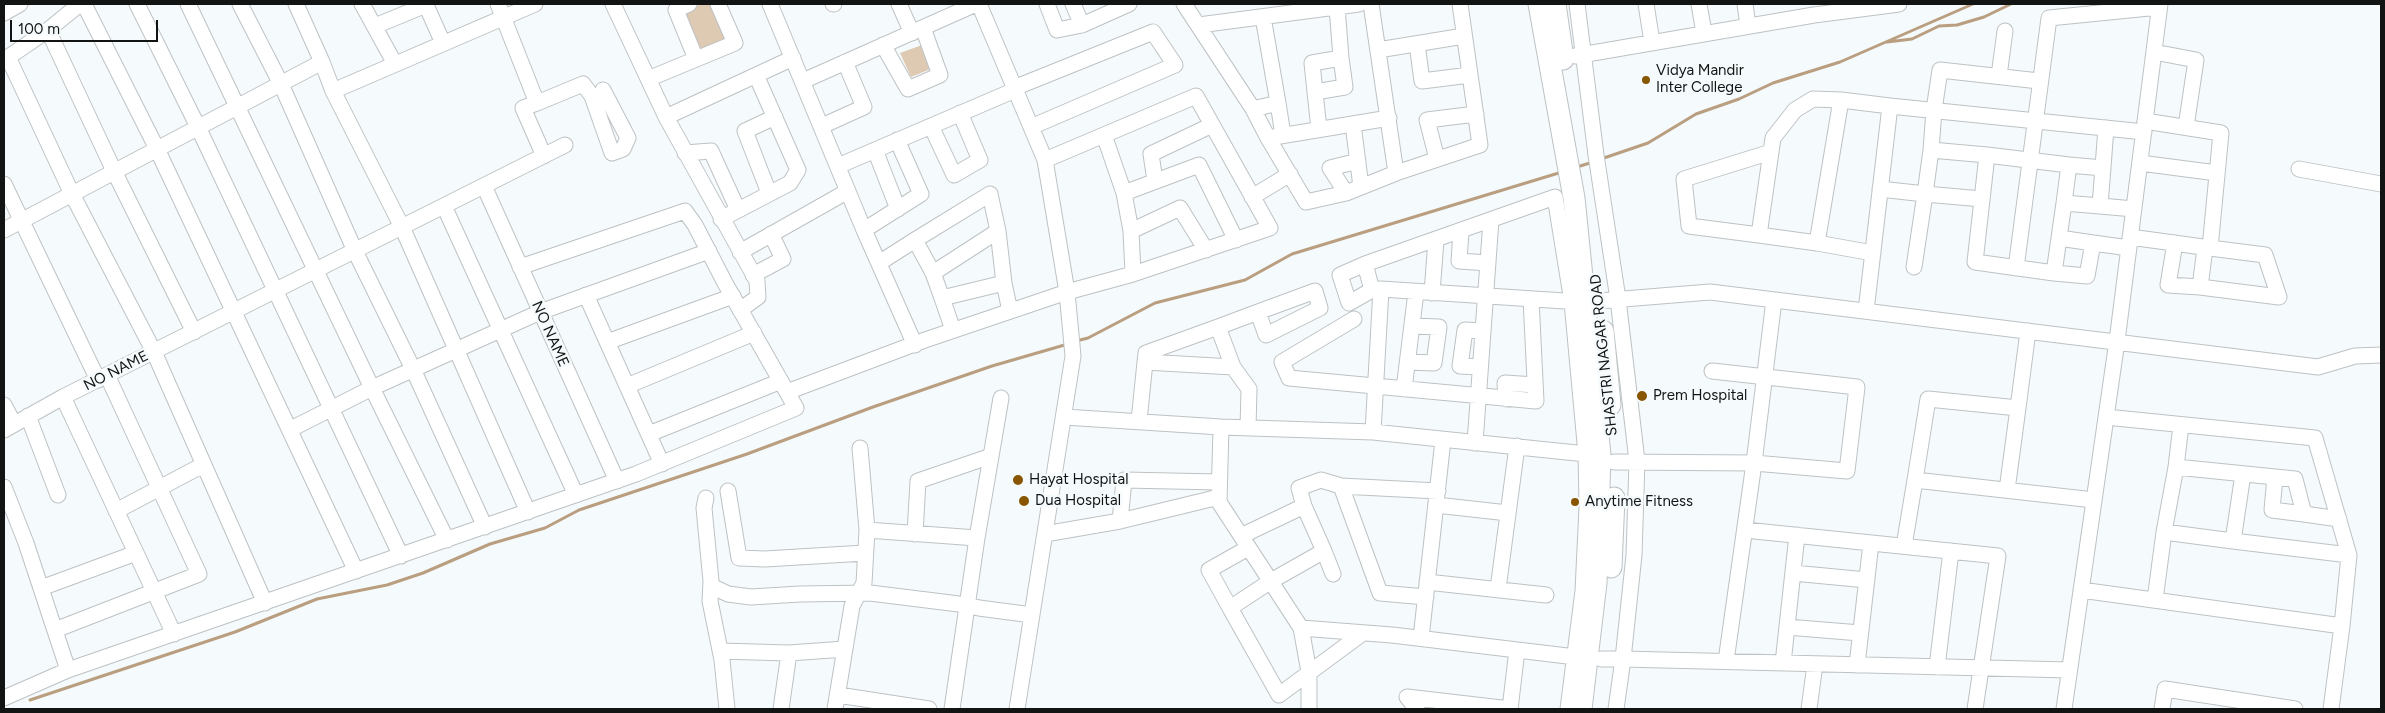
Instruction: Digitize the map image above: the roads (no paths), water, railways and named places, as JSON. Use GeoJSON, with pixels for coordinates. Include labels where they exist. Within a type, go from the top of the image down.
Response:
{"type":"FeatureCollection","features":[{"type":"Feature","properties":{"kind":"highway"},"geometry":{"type":"LineString","coordinates":[[1539,4],[1556,60]]}},
{"type":"Feature","properties":{"kind":"highway","name":"SHASTRI NAGAR ROAD"},"geometry":{"type":"LineString","coordinates":[[1554,4],[1556,60],[1580,196],[1594,301],[1600,457],[1610,576],[1588,658],[1595,709]]}},
{"type":"Feature","properties":{"kind":"highway"},"geometry":{"type":"LineString","coordinates":[[1581,709],[1588,658]]}},
{"type":"Feature","properties":{"kind":"street"},"geometry":{"type":"LineString","coordinates":[[265,603],[154,352],[72,194],[6,58],[48,30],[82,4],[157,149],[291,429],[356,571]]}},
{"type":"Feature","properties":{"kind":"street"},"geometry":{"type":"LineString","coordinates":[[137,4],[332,408],[400,556]]}},
{"type":"Feature","properties":{"kind":"street"},"geometry":{"type":"LineString","coordinates":[[188,4],[239,106],[372,388],[448,540]]}},
{"type":"Feature","properties":{"kind":"street"},"geometry":{"type":"LineString","coordinates":[[240,4],[281,84],[355,251],[413,369],[485,526]]}},
{"type":"Feature","properties":{"kind":"street"},"geometry":{"type":"LineString","coordinates":[[296,4],[322,62],[332,91],[402,227],[528,512]]}},
{"type":"Feature","properties":{"kind":"street"},"geometry":{"type":"LineString","coordinates":[[362,4],[395,64]]}},
{"type":"Feature","properties":{"kind":"street"},"geometry":{"type":"LineString","coordinates":[[332,91],[443,43],[501,10],[535,4]]}},
{"type":"Feature","properties":{"kind":"street"},"geometry":{"type":"LineString","coordinates":[[607,342],[758,297],[757,281],[666,117],[613,4]]}},
{"type":"Feature","properties":{"kind":"street"},"geometry":{"type":"LineString","coordinates":[[689,4],[676,10],[696,59]]}},
{"type":"Feature","properties":{"kind":"street"},"geometry":{"type":"LineString","coordinates":[[648,79],[735,43],[718,4]]}},
{"type":"Feature","properties":{"kind":"street"},"geometry":{"type":"LineString","coordinates":[[770,4],[864,230],[915,345]]}},
{"type":"Feature","properties":{"kind":"street"},"geometry":{"type":"LineString","coordinates":[[883,45],[908,89],[940,75],[917,30],[899,4]]}},
{"type":"Feature","properties":{"kind":"street"},"geometry":{"type":"LineString","coordinates":[[803,81],[978,4],[1044,160],[1067,292],[1073,356],[1017,709]]}},
{"type":"Feature","properties":{"kind":"street"},"geometry":{"type":"LineString","coordinates":[[1047,4],[1058,30],[1082,25],[1108,8],[1129,4]]}},
{"type":"Feature","properties":{"kind":"street"},"geometry":{"type":"LineString","coordinates":[[1073,4],[1082,25]]}},
{"type":"Feature","properties":{"kind":"street"},"geometry":{"type":"LineString","coordinates":[[1184,4],[1252,109],[1276,136],[1290,174],[1306,202],[1346,193],[1396,173],[1480,145],[1460,4]]}},
{"type":"Feature","properties":{"kind":"street"},"geometry":{"type":"LineString","coordinates":[[1199,25],[1269,12],[1359,4]]}},
{"type":"Feature","properties":{"kind":"street"},"geometry":{"type":"LineString","coordinates":[[1371,4],[1396,173]]}},
{"type":"Feature","properties":{"kind":"street"},"geometry":{"type":"LineString","coordinates":[[1568,709],[1588,658],[1583,582],[1587,507],[1600,457],[1594,301],[1597,160],[1577,4]]}},
{"type":"Feature","properties":{"kind":"street"},"geometry":{"type":"LineString","coordinates":[[1646,4],[1652,42]]}},
{"type":"Feature","properties":{"kind":"street"},"geometry":{"type":"LineString","coordinates":[[1699,4],[1704,33]]}},
{"type":"Feature","properties":{"kind":"street"},"geometry":{"type":"LineString","coordinates":[[1745,4],[1748,26]]}},
{"type":"Feature","properties":{"kind":"street"},"geometry":{"type":"LineString","coordinates":[[1556,60],[1748,26],[1793,11],[1899,4]]}},
{"type":"Feature","properties":{"kind":"street"},"geometry":{"type":"LineString","coordinates":[[375,26],[426,5],[443,43]]}},
{"type":"Feature","properties":{"kind":"street"},"geometry":{"type":"LineString","coordinates":[[2016,268],[2048,18],[2159,5],[2117,341],[2064,709]]}},
{"type":"Feature","properties":{"kind":"street"},"geometry":{"type":"LineString","coordinates":[[1315,92],[1345,87],[1337,7]]}},
{"type":"Feature","properties":{"kind":"street"},"geometry":{"type":"LineString","coordinates":[[501,10],[537,103]]}},
{"type":"Feature","properties":{"kind":"street"},"geometry":{"type":"LineString","coordinates":[[1269,12],[1278,103],[1276,136]]}},
{"type":"Feature","properties":{"kind":"street"},"geometry":{"type":"LineString","coordinates":[[48,30],[114,172],[194,332]]}},
{"type":"Feature","properties":{"kind":"street"},"geometry":{"type":"LineString","coordinates":[[1999,76],[2005,31]]}},
{"type":"Feature","properties":{"kind":"street"},"geometry":{"type":"LineString","coordinates":[[838,166],[1015,89],[1153,32],[1175,65],[1031,127]]}},
{"type":"Feature","properties":{"kind":"street"},"geometry":{"type":"LineString","coordinates":[[1378,50],[1464,36]]}},
{"type":"Feature","properties":{"kind":"street"},"geometry":{"type":"LineString","coordinates":[[1417,44],[1422,81],[1470,75]]}},
{"type":"Feature","properties":{"kind":"street"},"geometry":{"type":"LineString","coordinates":[[2154,52],[2196,60],[2186,127]]}},
{"type":"Feature","properties":{"kind":"street"},"geometry":{"type":"LineString","coordinates":[[666,117],[793,58]]}},
{"type":"Feature","properties":{"kind":"street"},"geometry":{"type":"LineString","coordinates":[[1319,129],[1312,63],[1341,58]]}},
{"type":"Feature","properties":{"kind":"street"},"geometry":{"type":"LineString","coordinates":[[4,230],[322,62]]}},
{"type":"Feature","properties":{"kind":"street"},"geometry":{"type":"LineString","coordinates":[[822,126],[864,108],[845,62]]}},
{"type":"Feature","properties":{"kind":"street"},"geometry":{"type":"LineString","coordinates":[[1914,267],[1932,150],[1934,110],[1940,70],[2039,81]]}},
{"type":"Feature","properties":{"kind":"street"},"geometry":{"type":"LineString","coordinates":[[721,218],[790,183],[798,170],[756,75]]}},
{"type":"Feature","properties":{"kind":"street"},"geometry":{"type":"LineString","coordinates":[[544,156],[523,108],[583,84],[592,96],[612,153],[624,150],[628,138],[603,90]]}},
{"type":"Feature","properties":{"kind":"street"},"geometry":{"type":"LineString","coordinates":[[649,434],[1067,292],[1133,274],[1270,228],[1196,96],[1044,160]]}},
{"type":"Feature","properties":{"kind":"street"},"geometry":{"type":"LineString","coordinates":[[1759,235],[1773,138],[1795,110],[1813,99],[1841,100],[2106,128],[2144,126],[2186,127],[2222,133],[2200,287]]}},
{"type":"Feature","properties":{"kind":"street"},"geometry":{"type":"LineString","coordinates":[[1817,243],[1841,100]]}},
{"type":"Feature","properties":{"kind":"street"},"geometry":{"type":"LineString","coordinates":[[1252,109],[1278,103]]}},
{"type":"Feature","properties":{"kind":"street"},"geometry":{"type":"LineString","coordinates":[[1866,311],[1890,106]]}},
{"type":"Feature","properties":{"kind":"street"},"geometry":{"type":"LineString","coordinates":[[931,126],[954,175],[980,160],[960,113]]}},
{"type":"Feature","properties":{"kind":"street"},"geometry":{"type":"LineString","coordinates":[[1437,159],[1427,120],[1476,114]]}},
{"type":"Feature","properties":{"kind":"street"},"geometry":{"type":"LineString","coordinates":[[769,194],[745,131],[775,117]]}},
{"type":"Feature","properties":{"kind":"street"},"geometry":{"type":"LineString","coordinates":[[1276,136],[1389,118]]}},
{"type":"Feature","properties":{"kind":"street"},"geometry":{"type":"LineString","coordinates":[[1353,124],[1361,187]]}},
{"type":"Feature","properties":{"kind":"street"},"geometry":{"type":"LineString","coordinates":[[1155,181],[1151,154],[1212,125]]}},
{"type":"Feature","properties":{"kind":"street"},"geometry":{"type":"LineString","coordinates":[[2100,206],[2106,128]]}},
{"type":"Feature","properties":{"kind":"street"},"geometry":{"type":"LineString","coordinates":[[1104,135],[1124,193],[1131,231],[1133,274]]}},
{"type":"Feature","properties":{"kind":"street"},"geometry":{"type":"LineString","coordinates":[[864,230],[921,194],[898,140]]}},
{"type":"Feature","properties":{"kind":"street","name":"NO NAME"},"geometry":{"type":"LineString","coordinates":[[9,427],[63,397],[565,145]]}},
{"type":"Feature","properties":{"kind":"street"},"geometry":{"type":"LineString","coordinates":[[874,150],[898,209]]}},
{"type":"Feature","properties":{"kind":"street"},"geometry":{"type":"LineString","coordinates":[[1932,150],[2103,168]]}},
{"type":"Feature","properties":{"kind":"street"},"geometry":{"type":"LineString","coordinates":[[685,153],[711,151],[738,210]]}},
{"type":"Feature","properties":{"kind":"street"},"geometry":{"type":"LineString","coordinates":[[1771,152],[1684,179],[1689,226],[1873,252]]}},
{"type":"Feature","properties":{"kind":"street"},"geometry":{"type":"LineString","coordinates":[[1987,155],[1975,262],[2087,276],[2093,243]]}},
{"type":"Feature","properties":{"kind":"street"},"geometry":{"type":"LineString","coordinates":[[1346,193],[1330,168],[1358,161]]}},
{"type":"Feature","properties":{"kind":"street"},"geometry":{"type":"LineString","coordinates":[[2140,163],[2217,173]]}},
{"type":"Feature","properties":{"kind":"street"},"geometry":{"type":"LineString","coordinates":[[1124,193],[1199,165],[1236,240]]}},
{"type":"Feature","properties":{"kind":"street"},"geometry":{"type":"LineString","coordinates":[[2054,273],[2068,165]]}},
{"type":"Feature","properties":{"kind":"street"},"geometry":{"type":"LineString","coordinates":[[2299,169],[2381,184]]}},
{"type":"Feature","properties":{"kind":"street"},"geometry":{"type":"LineString","coordinates":[[1252,197],[1290,174]]}},
{"type":"Feature","properties":{"kind":"street"},"geometry":{"type":"LineString","coordinates":[[4,184],[103,378],[199,574],[55,630]]}},
{"type":"Feature","properties":{"kind":"street","name":"NO NAME"},"geometry":{"type":"LineString","coordinates":[[484,186],[617,481]]}},
{"type":"Feature","properties":{"kind":"street"},"geometry":{"type":"LineString","coordinates":[[1880,189],[1982,199]]}},
{"type":"Feature","properties":{"kind":"street"},"geometry":{"type":"LineString","coordinates":[[740,252],[848,191]]}},
{"type":"Feature","properties":{"kind":"street"},"geometry":{"type":"LineString","coordinates":[[879,263],[990,194],[998,231],[1004,283],[1010,311]]}},
{"type":"Feature","properties":{"kind":"street"},"geometry":{"type":"LineString","coordinates":[[1616,709],[1634,555],[1637,461],[1594,301],[1556,197],[1365,264],[1340,275],[1349,303],[1376,289],[1594,301],[1710,292],[2318,367],[2355,356],[2381,354]]}},
{"type":"Feature","properties":{"kind":"street"},"geometry":{"type":"LineString","coordinates":[[2064,203],[2134,209]]}},
{"type":"Feature","properties":{"kind":"street"},"geometry":{"type":"LineString","coordinates":[[444,206],[576,495]]}},
{"type":"Feature","properties":{"kind":"street"},"geometry":{"type":"LineString","coordinates":[[1131,231],[1180,208],[1206,250]]}},
{"type":"Feature","properties":{"kind":"street"},"geometry":{"type":"LineString","coordinates":[[4,698],[68,670],[617,481],[796,408],[686,211],[520,267]]}},
{"type":"Feature","properties":{"kind":"street"},"geometry":{"type":"LineString","coordinates":[[1475,443],[1491,220]]}},
{"type":"Feature","properties":{"kind":"street"},"geometry":{"type":"LineString","coordinates":[[933,273],[998,231]]}},
{"type":"Feature","properties":{"kind":"street"},"geometry":{"type":"LineString","coordinates":[[1461,231],[1459,261],[1488,263]]}},
{"type":"Feature","properties":{"kind":"street"},"geometry":{"type":"LineString","coordinates":[[754,275],[783,259],[771,234]]}},
{"type":"Feature","properties":{"kind":"street"},"geometry":{"type":"LineString","coordinates":[[2059,238],[2093,243],[2175,243],[2265,255],[2279,297],[2168,285],[2175,243]]}},
{"type":"Feature","properties":{"kind":"street"},"geometry":{"type":"LineString","coordinates":[[915,240],[933,273],[953,330]]}},
{"type":"Feature","properties":{"kind":"street"},"geometry":{"type":"LineString","coordinates":[[1432,293],[1436,240]]}},
{"type":"Feature","properties":{"kind":"street"},"geometry":{"type":"LineString","coordinates":[[291,429],[372,388],[540,312],[709,251]]}},
{"type":"Feature","properties":{"kind":"street"},"geometry":{"type":"LineString","coordinates":[[1365,264],[1376,289],[1373,432]]}},
{"type":"Feature","properties":{"kind":"street"},"geometry":{"type":"LineString","coordinates":[[942,298],[1004,283]]}},
{"type":"Feature","properties":{"kind":"street"},"geometry":{"type":"LineString","coordinates":[[1404,389],[1416,292]]}},
{"type":"Feature","properties":{"kind":"street"},"geometry":{"type":"LineString","coordinates":[[586,295],[662,464]]}},
{"type":"Feature","properties":{"kind":"street"},"geometry":{"type":"LineString","coordinates":[[1354,319],[1282,362],[1289,378],[1506,399],[1505,383],[1535,386],[1531,299]]}},
{"type":"Feature","properties":{"kind":"street"},"geometry":{"type":"LineString","coordinates":[[1726,661],[1754,463],[1774,300]]}},
{"type":"Feature","properties":{"kind":"street"},"geometry":{"type":"LineString","coordinates":[[1139,421],[1146,353],[1258,312]]}},
{"type":"Feature","properties":{"kind":"street"},"geometry":{"type":"LineString","coordinates":[[1408,362],[1434,363],[1439,327],[1412,326]]}},
{"type":"Feature","properties":{"kind":"street"},"geometry":{"type":"LineString","coordinates":[[1218,327],[1234,367],[1249,390],[1248,428]]}},
{"type":"Feature","properties":{"kind":"street"},"geometry":{"type":"LineString","coordinates":[[1480,367],[1460,366],[1464,330],[1483,331]]}},
{"type":"Feature","properties":{"kind":"street"},"geometry":{"type":"LineString","coordinates":[[2007,490],[2028,331]]}},
{"type":"Feature","properties":{"kind":"street"},"geometry":{"type":"LineString","coordinates":[[627,386],[754,334]]}},
{"type":"Feature","properties":{"kind":"street"},"geometry":{"type":"LineString","coordinates":[[1145,362],[1234,367]]}},
{"type":"Feature","properties":{"kind":"street"},"geometry":{"type":"LineString","coordinates":[[1064,417],[1221,427],[1373,432],[1517,446],[1637,461],[1754,463],[1847,471],[1857,387],[1712,370]]}},
{"type":"Feature","properties":{"kind":"street"},"geometry":{"type":"LineString","coordinates":[[63,397],[174,634]]}},
{"type":"Feature","properties":{"kind":"street"},"geometry":{"type":"LineString","coordinates":[[952,709],[977,538],[1001,398]]}},
{"type":"Feature","properties":{"kind":"street"},"geometry":{"type":"LineString","coordinates":[[1904,546],[1928,399],[2018,408]]}},
{"type":"Feature","properties":{"kind":"street"},"geometry":{"type":"LineString","coordinates":[[4,405],[9,427]]}},
{"type":"Feature","properties":{"kind":"street"},"geometry":{"type":"LineString","coordinates":[[28,416],[58,494]]}},
{"type":"Feature","properties":{"kind":"street"},"geometry":{"type":"LineString","coordinates":[[2106,417],[2315,438],[2349,555],[2331,709]]}},
{"type":"Feature","properties":{"kind":"street"},"geometry":{"type":"LineString","coordinates":[[2155,600],[2164,532],[2176,467],[2180,425]]}},
{"type":"Feature","properties":{"kind":"street"},"geometry":{"type":"LineString","coordinates":[[1221,427],[1218,502],[1301,628],[1309,672],[1309,709]]}},
{"type":"Feature","properties":{"kind":"street"},"geometry":{"type":"LineString","coordinates":[[1421,638],[1443,440]]}},
{"type":"Feature","properties":{"kind":"street"},"geometry":{"type":"LineString","coordinates":[[1498,589],[1517,446]]}},
{"type":"Feature","properties":{"kind":"street"},"geometry":{"type":"LineString","coordinates":[[860,448],[867,530],[864,583],[852,606],[837,702],[929,709]]}},
{"type":"Feature","properties":{"kind":"street"},"geometry":{"type":"LineString","coordinates":[[915,534],[918,481],[991,456]]}},
{"type":"Feature","properties":{"kind":"street"},"geometry":{"type":"LineString","coordinates":[[116,511],[203,465]]}},
{"type":"Feature","properties":{"kind":"street"},"geometry":{"type":"LineString","coordinates":[[2176,467],[2295,479],[2304,514]]}},
{"type":"Feature","properties":{"kind":"street"},"geometry":{"type":"LineString","coordinates":[[2233,541],[2243,474]]}},
{"type":"Feature","properties":{"kind":"street"},"geometry":{"type":"LineString","coordinates":[[2275,477],[2272,510],[2339,519]]}},
{"type":"Feature","properties":{"kind":"street"},"geometry":{"type":"LineString","coordinates":[[1120,521],[1124,480],[1219,482]]}},
{"type":"Feature","properties":{"kind":"street"},"geometry":{"type":"LineString","coordinates":[[1333,574],[1304,506],[1299,488],[1321,480],[1341,486],[1437,498],[1508,513]]}},
{"type":"Feature","properties":{"kind":"street"},"geometry":{"type":"LineString","coordinates":[[1914,480],[2094,500]]}},
{"type":"Feature","properties":{"kind":"street"},"geometry":{"type":"LineString","coordinates":[[1341,486],[1380,593],[1427,589],[1498,589],[1546,594]]}},
{"type":"Feature","properties":{"kind":"street"},"geometry":{"type":"LineString","coordinates":[[4,487],[41,588],[68,670]]}},
{"type":"Feature","properties":{"kind":"street"},"geometry":{"type":"LineString","coordinates":[[728,491],[739,558],[765,559],[865,553]]}},
{"type":"Feature","properties":{"kind":"street"},"geometry":{"type":"LineString","coordinates":[[1045,534],[1120,521],[1218,497]]}},
{"type":"Feature","properties":{"kind":"street"},"geometry":{"type":"LineString","coordinates":[[706,498],[704,508],[711,586],[710,601],[720,651],[727,709]]}},
{"type":"Feature","properties":{"kind":"street"},"geometry":{"type":"LineString","coordinates":[[1304,506],[1245,542],[1210,570],[1279,695],[1363,633]]}},
{"type":"Feature","properties":{"kind":"street"},"geometry":{"type":"LineString","coordinates":[[867,530],[977,538]]}},
{"type":"Feature","properties":{"kind":"street"},"geometry":{"type":"LineString","coordinates":[[1745,530],[1998,556],[1982,668],[1974,709]]}},
{"type":"Feature","properties":{"kind":"street"},"geometry":{"type":"LineString","coordinates":[[2164,532],[2349,555]]}},
{"type":"Feature","properties":{"kind":"street"},"geometry":{"type":"LineString","coordinates":[[1783,663],[1797,535]]}},
{"type":"Feature","properties":{"kind":"street"},"geometry":{"type":"LineString","coordinates":[[1857,665],[1871,543]]}},
{"type":"Feature","properties":{"kind":"street"},"geometry":{"type":"LineString","coordinates":[[1230,608],[1271,581],[1324,551]]}},
{"type":"Feature","properties":{"kind":"street"},"geometry":{"type":"LineString","coordinates":[[1937,667],[1952,551]]}},
{"type":"Feature","properties":{"kind":"street"},"geometry":{"type":"LineString","coordinates":[[41,588],[136,553]]}},
{"type":"Feature","properties":{"kind":"street"},"geometry":{"type":"LineString","coordinates":[[1793,574],[1867,580]]}},
{"type":"Feature","properties":{"kind":"street"},"geometry":{"type":"LineString","coordinates":[[711,586],[728,594],[751,597],[870,593],[967,604],[979,608],[1032,615]]}},
{"type":"Feature","properties":{"kind":"street"},"geometry":{"type":"LineString","coordinates":[[2081,590],[2342,626]]}},
{"type":"Feature","properties":{"kind":"street"},"geometry":{"type":"LineString","coordinates":[[1787,626],[1860,633]]}},
{"type":"Feature","properties":{"kind":"street"},"geometry":{"type":"LineString","coordinates":[[1301,628],[1421,638],[1588,658],[1623,660],[2069,670]]}},
{"type":"Feature","properties":{"kind":"street"},"geometry":{"type":"LineString","coordinates":[[720,651],[789,653],[845,649]]}},
{"type":"Feature","properties":{"kind":"street"},"geometry":{"type":"LineString","coordinates":[[1417,709],[1407,697],[1510,709],[1517,650]]}},
{"type":"Feature","properties":{"kind":"street"},"geometry":{"type":"LineString","coordinates":[[781,709],[789,653]]}},
{"type":"Feature","properties":{"kind":"street"},"geometry":{"type":"LineString","coordinates":[[1809,709],[1815,664]]}},
{"type":"Feature","properties":{"kind":"street"},"geometry":{"type":"LineString","coordinates":[[2162,709],[2165,689],[2252,706],[2295,709]]}},
{"type":"Feature","properties":{"kind":"waterway"},"geometry":{"type":"LineString","coordinates":[[1601,159],[1648,143],[1696,114],[1739,99],[1773,83],[1840,62],[1973,4]]}},
{"type":"Feature","properties":{"kind":"waterway"},"geometry":{"type":"LineString","coordinates":[[1887,42],[1912,39],[1939,26],[1957,25],[1984,17],[2011,4]]}},
{"type":"Feature","properties":{"kind":"waterway"},"geometry":{"type":"LineString","coordinates":[[1577,167],[1593,162]]}},
{"type":"Feature","properties":{"kind":"waterway"},"geometry":{"type":"LineString","coordinates":[[1076,341],[1088,338],[1155,303],[1245,280],[1292,254],[1562,172]]}},
{"type":"Feature","properties":{"kind":"waterway"},"geometry":{"type":"LineString","coordinates":[[30,700],[235,632],[317,599],[387,585],[423,573],[490,544],[545,528],[579,510],[747,454],[873,407],[992,366],[1068,344]]}},
{"type":"Feature","properties":{"kind":"place","name":"Vidya Mandir Inter College"},"geometry":{"type":"Point","coordinates":[1646,80]}},
{"type":"Feature","properties":{"kind":"place","name":"Prem Hospital"},"geometry":{"type":"Point","coordinates":[1642,396]}},
{"type":"Feature","properties":{"kind":"place","name":"Hayat Hospital"},"geometry":{"type":"Point","coordinates":[1018,480]}},
{"type":"Feature","properties":{"kind":"place","name":"Dua Hospital"},"geometry":{"type":"Point","coordinates":[1024,501]}},
{"type":"Feature","properties":{"kind":"place","name":"Anytime Fitness"},"geometry":{"type":"Point","coordinates":[1575,502]}}]}
